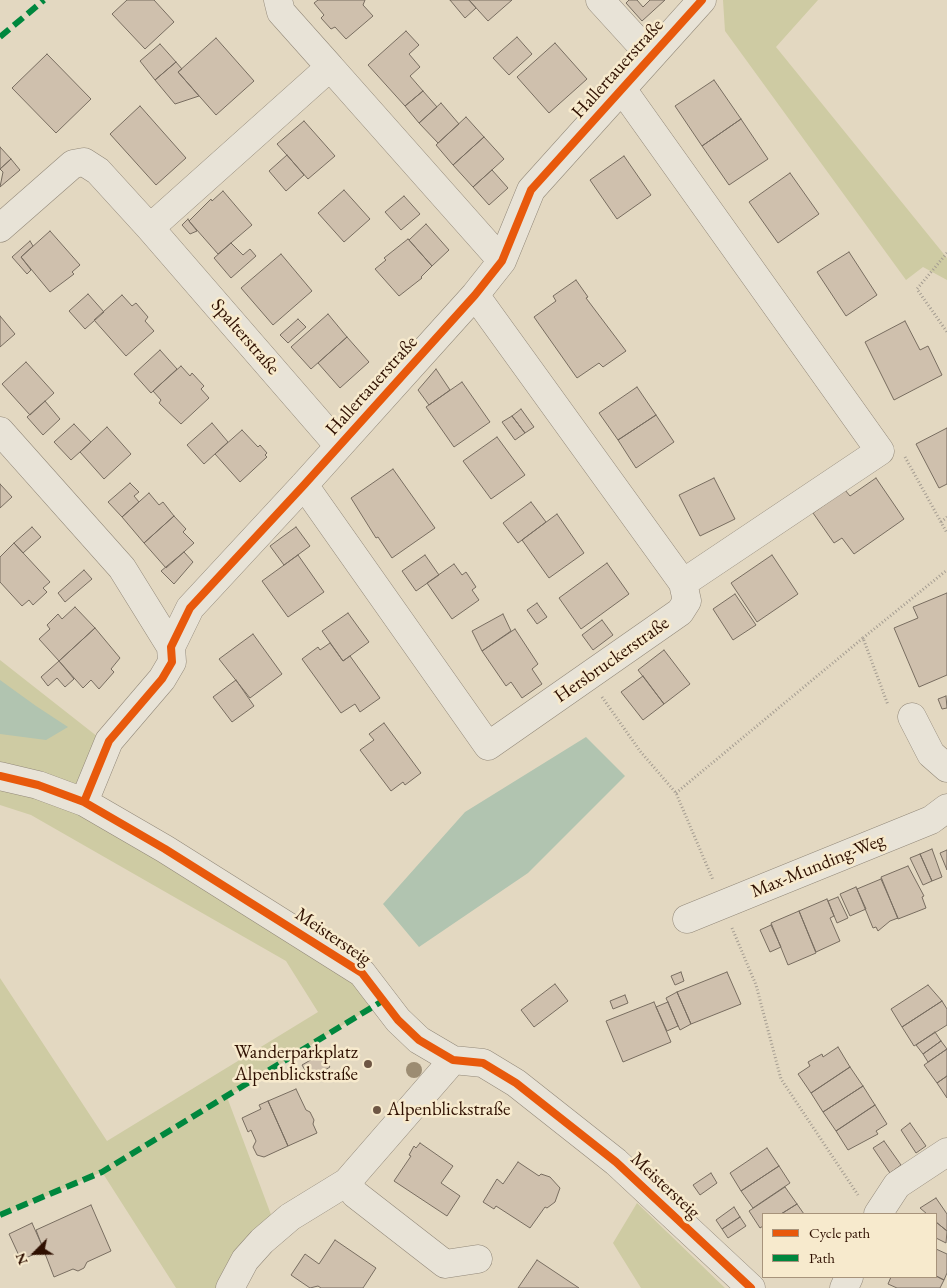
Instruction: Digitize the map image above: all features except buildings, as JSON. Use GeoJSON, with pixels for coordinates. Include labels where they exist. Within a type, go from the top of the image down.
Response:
{"type":"FeatureCollection","features":[{"type":"Feature","properties":{"kind":"street"},"geometry":{"type":"LineString","coordinates":[[278,0],[281,12],[502,261]]}},
{"type":"Feature","properties":{"kind":"street"},"geometry":{"type":"LineString","coordinates":[[600,0],[651,56]]}},
{"type":"Feature","properties":{"kind":"street","name":"Hallertauerstraße"},"geometry":{"type":"LineString","coordinates":[[84,802],[109,741],[162,679],[172,662],[171,648],[190,608],[340,446],[475,295],[502,261],[531,190],[702,0]]}},
{"type":"Feature","properties":{"kind":"street"},"geometry":{"type":"LineString","coordinates":[[150,228],[330,67]]}},
{"type":"Feature","properties":{"kind":"street"},"geometry":{"type":"LineString","coordinates":[[475,295],[682,583],[880,452],[622,89]]}},
{"type":"Feature","properties":{"kind":"street","name":"Spalterstraße"},"geometry":{"type":"LineString","coordinates":[[0,228],[73,164],[84,162],[98,171],[150,228],[340,446]]}},
{"type":"Feature","properties":{"kind":"street"},"geometry":{"type":"LineString","coordinates":[[0,431],[122,568],[171,648]]}},
{"type":"Feature","properties":{"kind":"street","name":"Hersbruckerstraße"},"geometry":{"type":"LineString","coordinates":[[304,485],[488,746],[680,612],[687,601],[682,583]]}},
{"type":"Feature","properties":{"kind":"street"},"geometry":{"type":"LineString","coordinates":[[912,717],[931,754],[947,768]]}},
{"type":"Feature","properties":{"kind":"street","name":"Meistersteig"},"geometry":{"type":"LineString","coordinates":[[0,776],[38,785],[84,802],[165,849],[362,973],[398,1020],[419,1040],[453,1060],[483,1063],[516,1083],[616,1162],[751,1288]]}},
{"type":"Feature","properties":{"kind":"street","name":"Max-Munding-Weg"},"geometry":{"type":"LineString","coordinates":[[687,919],[931,820],[947,808]]}},
{"type":"Feature","properties":{"kind":"street"},"geometry":{"type":"LineString","coordinates":[[230,1288],[245,1260],[262,1241],[290,1217],[347,1182],[453,1060]]}},
{"type":"Feature","properties":{"kind":"street"},"geometry":{"type":"LineString","coordinates":[[869,1206],[897,1184],[947,1152]]}},
{"type":"Feature","properties":{"kind":"street"},"geometry":{"type":"LineString","coordinates":[[347,1182],[355,1194],[445,1264],[478,1260]]}},
{"type":"Feature","properties":{"kind":"path"},"geometry":{"type":"LineString","coordinates":[[947,253],[917,288],[947,332]]}},
{"type":"Feature","properties":{"kind":"path"},"geometry":{"type":"LineString","coordinates":[[880,452],[902,452],[947,533]]}},
{"type":"Feature","properties":{"kind":"path"},"geometry":{"type":"LineString","coordinates":[[941,522],[947,517]]}},
{"type":"Feature","properties":{"kind":"path"},"geometry":{"type":"LineString","coordinates":[[676,793],[947,570]]}},
{"type":"Feature","properties":{"kind":"path"},"geometry":{"type":"LineString","coordinates":[[863,638],[896,724],[912,717]]}},
{"type":"Feature","properties":{"kind":"path"},"geometry":{"type":"LineString","coordinates":[[588,676],[640,751],[676,793],[756,985],[781,1078],[869,1206]]}},
{"type":"Feature","properties":{"kind":"shaded area"},"geometry":{"type":"Polygon","coordinates":[[[723,0],[818,0],[776,47],[947,258],[947,280],[923,267],[906,280],[725,31],[723,0]]]}},
{"type":"Feature","properties":{"kind":"shaded area"},"geometry":{"type":"Polygon","coordinates":[[[0,660],[98,737],[75,789],[0,767],[0,660]]]}},
{"type":"Feature","properties":{"kind":"shaded area"},"geometry":{"type":"Polygon","coordinates":[[[0,680],[68,727],[46,740],[0,734],[0,680]]]}},
{"type":"Feature","properties":{"kind":"shaded area"},"geometry":{"type":"Polygon","coordinates":[[[586,737],[625,776],[528,873],[419,947],[383,904],[465,812],[586,737]]]}},
{"type":"Feature","properties":{"kind":"shaded area"},"geometry":{"type":"Polygon","coordinates":[[[0,787],[67,809],[121,835],[355,984],[374,1006],[227,1097],[273,1220],[221,1288],[176,1288],[102,1172],[0,1216],[0,978],[107,1141],[318,1012],[286,961],[31,815],[0,805],[0,787]]]}},
{"type":"Feature","properties":{"kind":"shaded area"},"geometry":{"type":"Polygon","coordinates":[[[637,1203],[725,1288],[641,1288],[613,1243],[637,1203]]]}},
{"type":"Feature","properties":{"kind":"marked path"},"geometry":{"type":"LineString","coordinates":[[0,37],[44,0]]}},
{"type":"Feature","properties":{"kind":"marked path"},"geometry":{"type":"LineString","coordinates":[[0,1215],[102,1172],[384,1000]]}},
{"type":"Feature","properties":{"kind":"cycle path"},"geometry":{"type":"LineString","coordinates":[[84,802],[109,741],[162,679],[172,662],[171,647],[190,608],[475,295],[502,261],[531,190],[702,0]]}},
{"type":"Feature","properties":{"kind":"cycle path"},"geometry":{"type":"LineString","coordinates":[[0,776],[38,785],[84,802],[165,849],[362,973],[398,1020],[419,1040],[453,1060],[483,1063],[516,1083],[616,1162],[751,1288]]}},
{"type":"Feature","properties":{"kind":"place","name":"Wanderparkplatz Alpenblickstraße"},"geometry":{"type":"Point","coordinates":[368,1064]}},
{"type":"Feature","properties":{"kind":"place","name":"Alpenblickstraße"},"geometry":{"type":"Point","coordinates":[377,1110]}}]}
